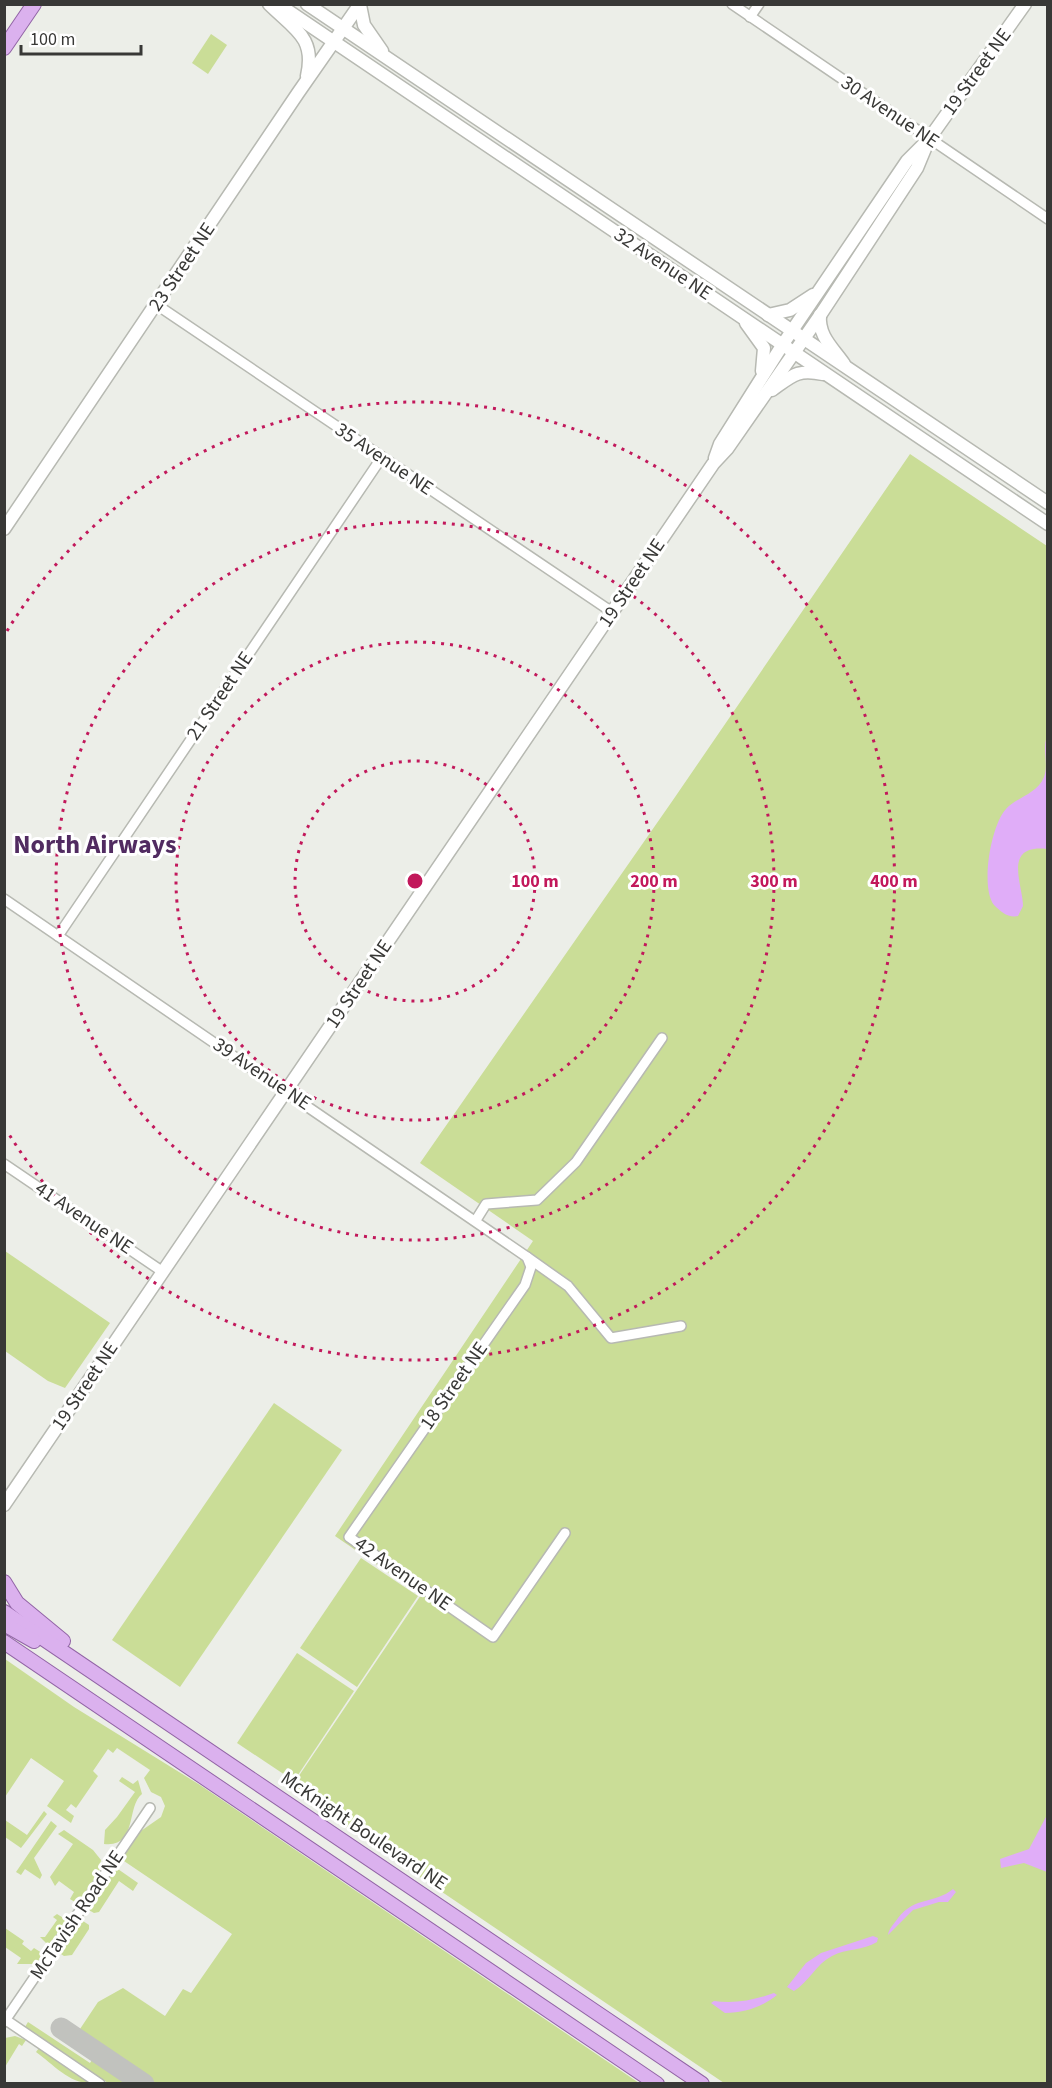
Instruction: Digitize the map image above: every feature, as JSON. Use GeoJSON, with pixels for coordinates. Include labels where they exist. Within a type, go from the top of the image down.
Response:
{"type":"FeatureCollection","features":[{"type":"Feature","properties":{"kind":"main road"},"geometry":{"type":"LineString","coordinates":[[4,48],[33,6]]}},
{"type":"Feature","properties":{"kind":"main road"},"geometry":{"type":"LineString","coordinates":[[4,1582],[18,1603],[122,1690]]}},
{"type":"Feature","properties":{"kind":"main road","name":"McKnight Boulevard NE"},"geometry":{"type":"LineString","coordinates":[[4,1612],[702,2084]]}},
{"type":"Feature","properties":{"kind":"main road"},"geometry":{"type":"LineString","coordinates":[[4,1624],[89,1668]]}},
{"type":"Feature","properties":{"kind":"main road"},"geometry":{"type":"LineString","coordinates":[[4,1642],[657,2084]]}},
{"type":"Feature","properties":{"kind":"main road"},"geometry":{"type":"LineString","coordinates":[[4,1653],[116,1719]]}},
{"type":"Feature","properties":{"kind":"street"},"geometry":{"type":"LineString","coordinates":[[269,4],[293,25],[310,49],[311,58],[306,81]]}},
{"type":"Feature","properties":{"kind":"street","name":"32 Avenue NE"},"geometry":{"type":"LineString","coordinates":[[278,4],[1047,524]]}},
{"type":"Feature","properties":{"kind":"street","name":"32 Avenue NE"},"geometry":{"type":"LineString","coordinates":[[307,4],[1047,503]]}},
{"type":"Feature","properties":{"kind":"street"},"geometry":{"type":"LineString","coordinates":[[360,4],[368,32],[388,59]]}},
{"type":"Feature","properties":{"kind":"street","name":"23 Street NE"},"geometry":{"type":"LineString","coordinates":[[4,529],[360,4]]}},
{"type":"Feature","properties":{"kind":"street","name":"30 Avenue NE"},"geometry":{"type":"LineString","coordinates":[[732,4],[1047,219]]}},
{"type":"Feature","properties":{"kind":"street"},"geometry":{"type":"LineString","coordinates":[[750,17],[759,4]]}},
{"type":"Feature","properties":{"kind":"street","name":"19 Street NE"},"geometry":{"type":"LineString","coordinates":[[797,336],[819,291],[907,161],[929,138],[1025,4]]}},
{"type":"Feature","properties":{"kind":"street","name":"19 Street NE"},"geometry":{"type":"LineString","coordinates":[[713,464],[720,444],[760,379],[797,336],[820,314],[917,168],[929,138]]}},
{"type":"Feature","properties":{"kind":"street"},"geometry":{"type":"LineString","coordinates":[[768,315],[790,310],[819,291]]}},
{"type":"Feature","properties":{"kind":"street","name":"35 Avenue NE"},"geometry":{"type":"LineString","coordinates":[[157,305],[612,612]]}},
{"type":"Feature","properties":{"kind":"street"},"geometry":{"type":"LineString","coordinates":[[737,313],[765,348],[760,379]]}},
{"type":"Feature","properties":{"kind":"street"},"geometry":{"type":"LineString","coordinates":[[820,314],[819,327],[822,335],[849,370]]}},
{"type":"Feature","properties":{"kind":"street","name":"19 Street NE"},"geometry":{"type":"LineString","coordinates":[[4,1505],[713,464],[727,449],[766,394],[788,348]]}},
{"type":"Feature","properties":{"kind":"street"},"geometry":{"type":"LineString","coordinates":[[766,394],[795,373],[804,370],[828,375]]}},
{"type":"Feature","properties":{"kind":"street","name":"21 Street NE"},"geometry":{"type":"LineString","coordinates":[[58,936],[382,457]]}},
{"type":"Feature","properties":{"kind":"street","name":"39 Avenue NE"},"geometry":{"type":"LineString","coordinates":[[4,899],[523,1253],[568,1286],[611,1338],[681,1326]]}},
{"type":"Feature","properties":{"kind":"street"},"geometry":{"type":"LineString","coordinates":[[476,1220],[486,1204],[537,1200],[576,1162],[662,1038]]}},
{"type":"Feature","properties":{"kind":"street","name":"41 Avenue NE"},"geometry":{"type":"LineString","coordinates":[[4,1164],[163,1272]]}},
{"type":"Feature","properties":{"kind":"street","name":"18 Street NE"},"geometry":{"type":"LineString","coordinates":[[360,1521],[525,1285],[531,1267],[523,1253]]}},
{"type":"Feature","properties":{"kind":"street","name":"42 Avenue NE"},"geometry":{"type":"LineString","coordinates":[[360,1521],[349,1537],[493,1637],[565,1533]]}},
{"type":"Feature","properties":{"kind":"street","name":"McTavish Road NE"},"geometry":{"type":"LineString","coordinates":[[5,2021],[150,1808]]}},
{"type":"Feature","properties":{"kind":"street"},"geometry":{"type":"LineString","coordinates":[[5,2021],[100,2084]]}},
{"type":"Feature","properties":{"kind":"green space"},"geometry":{"type":"Polygon","coordinates":[[[211,34],[227,45],[208,74],[192,63],[211,34]]]}},
{"type":"Feature","properties":{"kind":"green space"},"geometry":{"type":"Polygon","coordinates":[[[910,454],[1047,546],[1047,2083],[724,2083],[290,1789],[421,1595],[335,1536],[533,1241],[420,1163],[910,454]]]}},
{"type":"Feature","properties":{"kind":"green space"},"geometry":{"type":"Polygon","coordinates":[[[5,1251],[110,1323],[65,1388],[48,1381],[5,1351],[5,1251]]]}},
{"type":"Feature","properties":{"kind":"green space"},"geometry":{"type":"Polygon","coordinates":[[[274,1403],[342,1450],[180,1687],[112,1640],[274,1403]]]}},
{"type":"Feature","properties":{"kind":"green space"},"geometry":{"type":"Polygon","coordinates":[[[361,1558],[418,1596],[357,1687],[300,1648],[361,1558]]]}},
{"type":"Feature","properties":{"kind":"green space"},"geometry":{"type":"Polygon","coordinates":[[[297,1653],[354,1691],[294,1781],[237,1743],[297,1653]]]}},
{"type":"Feature","properties":{"kind":"green space"},"geometry":{"type":"Polygon","coordinates":[[[5,1659],[74,1707],[200,1785],[639,2083],[156,2083],[99,2047],[100,2043],[80,2029],[98,2002],[123,1988],[165,2016],[183,1989],[191,1993],[232,1934],[121,1859],[138,1833],[161,1817],[165,1806],[161,1797],[151,1792],[144,1778],[150,1770],[117,1748],[113,1753],[108,1749],[93,1771],[98,1776],[76,1808],[71,1804],[66,1810],[74,1816],[71,1823],[47,1806],[64,1781],[31,1758],[5,1797],[5,1659]]]}},
{"type":"Feature","properties":{"kind":"green space"},"geometry":{"type":"Polygon","coordinates":[[[122,1777],[133,1784],[138,1780],[142,1794],[137,1800],[127,1833],[122,1840],[104,1844],[105,1830],[135,1792],[119,1781],[122,1777]]]}},
{"type":"Feature","properties":{"kind":"green space"},"geometry":{"type":"Polygon","coordinates":[[[44,1811],[47,1814],[21,1848],[5,1837],[5,1820],[27,1835],[44,1811]]]}},
{"type":"Feature","properties":{"kind":"green space"},"geometry":{"type":"Polygon","coordinates":[[[51,1821],[57,1826],[34,1858],[42,1875],[40,1879],[25,1869],[21,1875],[16,1872],[51,1821]]]}},
{"type":"Feature","properties":{"kind":"green space"},"geometry":{"type":"Polygon","coordinates":[[[64,1830],[93,1850],[101,1860],[99,1872],[78,1904],[70,1899],[74,1892],[59,1881],[55,1886],[50,1877],[73,1844],[58,1834],[64,1830]]]}},
{"type":"Feature","properties":{"kind":"green space"},"geometry":{"type":"Polygon","coordinates":[[[115,1867],[138,1883],[133,1891],[119,1881],[99,1912],[94,1913],[87,1909],[115,1867]]]}},
{"type":"Feature","properties":{"kind":"green space"},"geometry":{"type":"Polygon","coordinates":[[[57,1914],[65,1919],[66,1923],[48,1945],[40,1937],[45,1937],[57,1920],[53,1917],[57,1914]]]}},
{"type":"Feature","properties":{"kind":"green space"},"geometry":{"type":"Polygon","coordinates":[[[80,1919],[89,1925],[89,1929],[72,1955],[64,1956],[58,1952],[80,1919]]]}},
{"type":"Feature","properties":{"kind":"green space"},"geometry":{"type":"Polygon","coordinates":[[[5,1928],[24,1941],[22,1944],[31,1951],[34,1948],[42,1953],[37,1964],[17,1964],[21,1958],[5,1947],[5,1928]]]}},
{"type":"Feature","properties":{"kind":"green space"},"geometry":{"type":"Polygon","coordinates":[[[28,2022],[90,2063],[93,2058],[131,2083],[108,2083],[25,2027],[28,2022]]]}},
{"type":"Feature","properties":{"kind":"green space"},"geometry":{"type":"Polygon","coordinates":[[[15,2036],[26,2040],[22,2046],[19,2044],[5,2067],[5,2038],[15,2036]]]}},
{"type":"Feature","properties":{"kind":"green space"},"geometry":{"type":"Polygon","coordinates":[[[39,2048],[91,2083],[76,2080],[62,2073],[36,2052],[39,2048]]]}},
{"type":"Feature","properties":{"kind":"shaded area"},"geometry":{"type":"Polygon","coordinates":[[[1047,736],[1047,849],[1033,849],[1024,853],[1020,859],[1018,868],[1023,906],[1018,916],[1011,916],[997,908],[990,896],[989,856],[996,828],[1006,809],[1037,787],[1044,777],[1047,736]]]}},
{"type":"Feature","properties":{"kind":"shaded area"},"geometry":{"type":"Polygon","coordinates":[[[1047,1815],[1047,1872],[1024,1863],[1001,1868],[1000,1859],[1029,1849],[1047,1815]]]}},
{"type":"Feature","properties":{"kind":"shaded area"},"geometry":{"type":"Polygon","coordinates":[[[953,1889],[956,1892],[948,1902],[939,1902],[913,1910],[888,1935],[898,1918],[911,1906],[939,1897],[953,1889]]]}},
{"type":"Feature","properties":{"kind":"shaded area"},"geometry":{"type":"Polygon","coordinates":[[[873,1936],[878,1938],[877,1942],[826,1959],[794,1991],[787,1987],[806,1963],[821,1953],[873,1936]]]}},
{"type":"Feature","properties":{"kind":"shaded area"},"geometry":{"type":"Polygon","coordinates":[[[774,1993],[777,1995],[765,2003],[739,2012],[725,2013],[711,2003],[714,2001],[745,2001],[774,1993]]]}},
{"type":"Feature","properties":{"kind":"taxiway"},"geometry":{"type":"LineString","coordinates":[[61,2028],[144,2084]]}},
{"type":"Feature","properties":{"kind":"district","name":"North Airways"},"geometry":{"type":"Point","coordinates":[95,844]}}]}
